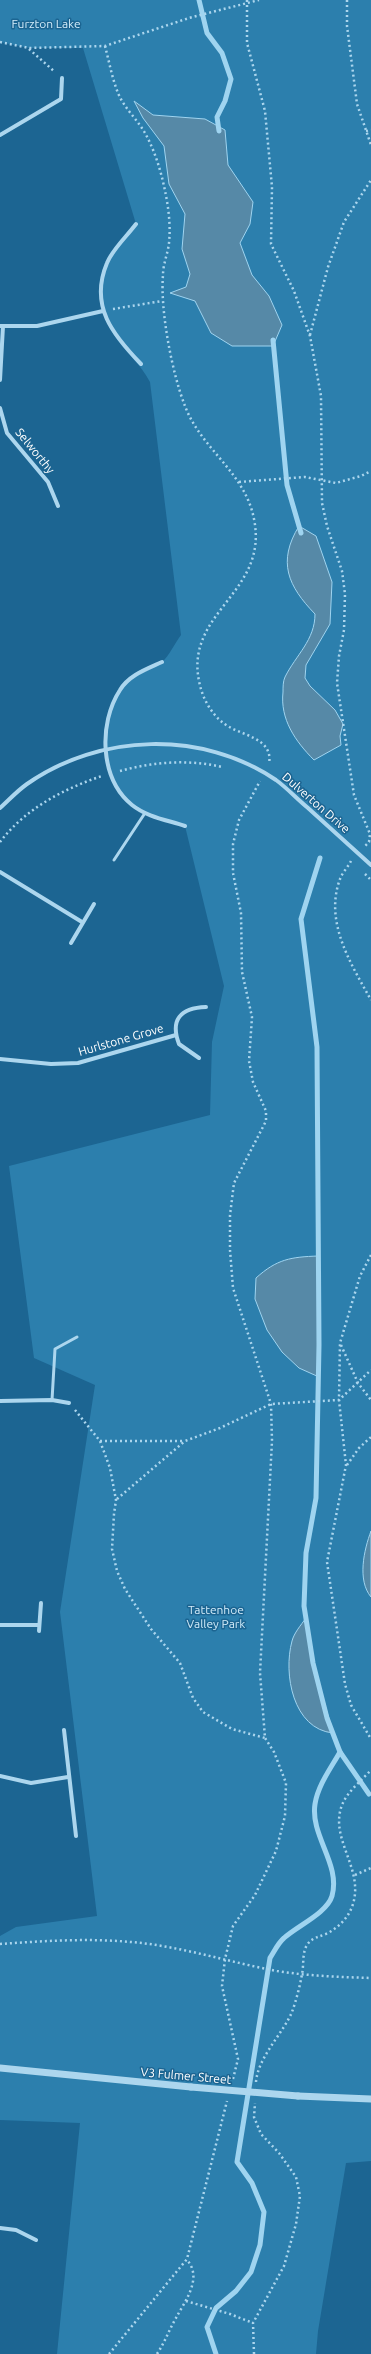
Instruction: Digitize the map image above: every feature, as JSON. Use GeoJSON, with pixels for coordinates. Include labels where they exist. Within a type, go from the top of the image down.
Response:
{"type":"FeatureCollection","features":[{"type":"Feature","properties":{"kind":"street"},"geometry":{"type":"LineString","coordinates":[[0,135],[61,99],[62,78]]}},
{"type":"Feature","properties":{"kind":"street"},"geometry":{"type":"LineString","coordinates":[[136,224],[107,262],[101,284],[102,311],[116,338],[141,364]]}},
{"type":"Feature","properties":{"kind":"street"},"geometry":{"type":"LineString","coordinates":[[0,380],[2,326],[38,326],[102,311]]}},
{"type":"Feature","properties":{"kind":"street","name":"Selworthy"},"geometry":{"type":"LineString","coordinates":[[0,408],[7,433],[48,482],[58,506]]}},
{"type":"Feature","properties":{"kind":"street"},"geometry":{"type":"LineString","coordinates":[[162,662],[135,675],[120,690],[109,715],[105,750],[109,774],[119,790],[131,804],[144,813],[185,826]]}},
{"type":"Feature","properties":{"kind":"street","name":"Dulverton Drive"},"geometry":{"type":"LineString","coordinates":[[0,808],[34,780],[66,762],[105,750],[138,744],[186,745],[216,751],[276,780],[371,865]]}},
{"type":"Feature","properties":{"kind":"street"},"geometry":{"type":"LineString","coordinates":[[0,872],[82,922]]}},
{"type":"Feature","properties":{"kind":"street"},"geometry":{"type":"LineString","coordinates":[[71,943],[94,904]]}},
{"type":"Feature","properties":{"kind":"street","name":"Hurlstone Grove"},"geometry":{"type":"LineString","coordinates":[[199,1058],[179,1044],[175,1024],[180,1015],[193,1007],[206,1007]]}},
{"type":"Feature","properties":{"kind":"street","name":"Hurlstone Grove"},"geometry":{"type":"LineString","coordinates":[[0,1059],[51,1064],[78,1063],[176,1035]]}},
{"type":"Feature","properties":{"kind":"street"},"geometry":{"type":"LineString","coordinates":[[0,1401],[52,1400],[69,1403]]}},
{"type":"Feature","properties":{"kind":"street"},"geometry":{"type":"LineString","coordinates":[[40,1631],[39,1625],[41,1603]]}},
{"type":"Feature","properties":{"kind":"street"},"geometry":{"type":"LineString","coordinates":[[0,1625],[39,1625]]}},
{"type":"Feature","properties":{"kind":"street"},"geometry":{"type":"LineString","coordinates":[[64,1730],[68,1777],[76,1836]]}},
{"type":"Feature","properties":{"kind":"street"},"geometry":{"type":"LineString","coordinates":[[0,1776],[31,1783],[68,1777]]}},
{"type":"Feature","properties":{"kind":"street","name":"V3 Fulmer Street"},"geometry":{"type":"LineString","coordinates":[[0,2068],[192,2088],[298,2096],[371,2099]]}},
{"type":"Feature","properties":{"kind":"street"},"geometry":{"type":"LineString","coordinates":[[0,2228],[16,2230],[36,2240]]}},
{"type":"Feature","properties":{"kind":"lane"},"geometry":{"type":"LineString","coordinates":[[114,860],[144,813]]}},
{"type":"Feature","properties":{"kind":"lane"},"geometry":{"type":"LineString","coordinates":[[52,1400],[56,1349],[77,1337]]}},
{"type":"Feature","properties":{"kind":"path"},"geometry":{"type":"LineString","coordinates":[[247,0],[247,43],[265,111],[272,187],[271,244],[294,291],[310,336],[321,396],[322,503],[326,526],[342,571],[345,594],[344,630],[339,656],[337,683],[346,755],[354,795],[370,834],[369,842],[359,854],[351,860],[340,879],[336,899],[336,919],[345,954],[371,1000]]}},
{"type":"Feature","properties":{"kind":"path"},"geometry":{"type":"LineString","coordinates":[[0,42],[29,48],[105,46],[189,18],[259,0]]}},
{"type":"Feature","properties":{"kind":"path"},"geometry":{"type":"LineString","coordinates":[[347,0],[347,26],[357,104],[371,145]]}},
{"type":"Feature","properties":{"kind":"path"},"geometry":{"type":"LineString","coordinates":[[105,46],[118,94],[144,132],[156,158],[164,186],[169,214],[169,242],[162,274],[162,301],[173,363],[185,406],[195,426],[239,482],[254,517],[256,535],[254,558],[246,575],[218,610],[200,644],[198,679],[208,705],[223,723],[265,745],[270,755],[264,774],[239,820],[233,844],[233,866],[241,913],[242,972],[252,1017],[249,1061],[253,1082],[266,1111],[266,1121],[234,1184],[230,1215],[234,1288],[271,1404],[272,1441],[260,1673],[265,1738],[274,1752],[286,1784],[285,1816],[276,1851],[255,1895],[233,1926],[225,1959],[222,1986],[238,2059],[236,2066]]}},
{"type":"Feature","properties":{"kind":"path"},"geometry":{"type":"LineString","coordinates":[[29,48],[62,78]]}},
{"type":"Feature","properties":{"kind":"path"},"geometry":{"type":"LineString","coordinates":[[366,131],[371,130]]}},
{"type":"Feature","properties":{"kind":"path"},"geometry":{"type":"LineString","coordinates":[[310,336],[328,267],[344,222],[371,180]]}},
{"type":"Feature","properties":{"kind":"path"},"geometry":{"type":"LineString","coordinates":[[102,311],[162,301]]}},
{"type":"Feature","properties":{"kind":"path"},"geometry":{"type":"LineString","coordinates":[[239,482],[274,478],[305,477],[322,481],[336,482],[371,471]]}},
{"type":"Feature","properties":{"kind":"path"},"geometry":{"type":"LineString","coordinates":[[371,1255],[360,1276],[340,1342],[339,1400],[346,1465],[327,1562],[345,1684],[351,1705],[371,1739]]}},
{"type":"Feature","properties":{"kind":"path"},"geometry":{"type":"LineString","coordinates":[[340,1342],[358,1383],[371,1400]]}},
{"type":"Feature","properties":{"kind":"path"},"geometry":{"type":"LineString","coordinates":[[116,1500],[185,1441],[220,1428],[271,1404],[339,1400],[358,1383],[367,1372],[371,1370]]}},
{"type":"Feature","properties":{"kind":"path"},"geometry":{"type":"LineString","coordinates":[[69,1403],[100,1441],[110,1468],[116,1500],[112,1532],[112,1549],[117,1571],[136,1608],[180,1663],[193,1698],[203,1712],[232,1729],[265,1738]]}},
{"type":"Feature","properties":{"kind":"path"},"geometry":{"type":"LineString","coordinates":[[346,1465],[359,1448],[371,1437]]}},
{"type":"Feature","properties":{"kind":"path"},"geometry":{"type":"LineString","coordinates":[[100,1441],[185,1441]]}},
{"type":"Feature","properties":{"kind":"path"},"geometry":{"type":"LineString","coordinates":[[256,2089],[257,2075],[292,2012],[302,1974],[304,1951],[307,1944],[314,1938],[333,1930],[348,1916],[353,1904],[355,1875],[341,1833],[339,1818],[342,1804],[371,1770]]}},
{"type":"Feature","properties":{"kind":"path"},"geometry":{"type":"LineString","coordinates":[[355,1875],[371,1868]]}},
{"type":"Feature","properties":{"kind":"path"},"geometry":{"type":"LineString","coordinates":[[0,1944],[131,1942],[302,1974],[371,1978]]}},
{"type":"Feature","properties":{"kind":"path"},"geometry":{"type":"LineString","coordinates":[[254,2354],[253,2323],[284,2266],[296,2224],[300,2196],[296,2177],[279,2153],[261,2134],[254,2118],[255,2096]]}},
{"type":"Feature","properties":{"kind":"path"},"geometry":{"type":"LineString","coordinates":[[109,2354],[187,2260],[226,2107]]}},
{"type":"Feature","properties":{"kind":"path"},"geometry":{"type":"LineString","coordinates":[[158,2354],[186,2301],[194,2281],[192,2266],[187,2260]]}},
{"type":"Feature","properties":{"kind":"path"},"geometry":{"type":"LineString","coordinates":[[186,2301],[230,2314],[253,2323]]}},
{"type":"Feature","properties":{"kind":"green space","name":"Tattenhoe Valley Park"},"geometry":{"type":"Polygon","coordinates":[[[0,0],[371,0],[371,2161],[346,2163],[318,2331],[316,2354],[57,2354],[80,2123],[0,2120],[0,1936],[16,1927],[97,1916],[60,1612],[95,1385],[34,1358],[9,1166],[210,1115],[212,1042],[224,986],[185,826],[145,813],[130,803],[119,790],[111,775],[106,758],[105,741],[107,723],[112,706],[120,691],[129,680],[162,662],[170,653],[181,635],[150,382],[142,369],[120,344],[111,330],[102,302],[102,282],[107,263],[116,248],[136,224],[83,48],[29,48],[0,42],[0,0]]]}},
{"type":"Feature","properties":{"kind":"shaded area"},"geometry":{"type":"Polygon","coordinates":[[[134,101],[153,115],[205,119],[225,130],[228,165],[253,202],[250,224],[240,243],[252,275],[269,296],[282,325],[273,346],[232,346],[211,333],[195,301],[170,293],[186,287],[190,274],[182,249],[185,214],[169,184],[164,146],[143,118],[134,101]]]}},
{"type":"Feature","properties":{"kind":"shaded area"},"geometry":{"type":"Polygon","coordinates":[[[299,526],[316,536],[332,582],[330,624],[306,665],[305,678],[310,686],[335,710],[343,724],[340,736],[341,745],[314,760],[307,753],[290,729],[286,720],[283,702],[284,679],[312,632],[315,614],[298,594],[292,583],[287,562],[288,551],[292,539],[299,526]]]}},
{"type":"Feature","properties":{"kind":"shaded area"},"geometry":{"type":"Polygon","coordinates":[[[318,1256],[319,1377],[299,1368],[282,1352],[267,1330],[255,1299],[256,1278],[271,1267],[292,1258],[318,1256]]]}},
{"type":"Feature","properties":{"kind":"shaded area"},"geometry":{"type":"Polygon","coordinates":[[[371,1531],[371,1597],[364,1582],[363,1565],[366,1547],[371,1531]]]}},
{"type":"Feature","properties":{"kind":"shaded area"},"geometry":{"type":"Polygon","coordinates":[[[306,1618],[313,1663],[333,1733],[319,1729],[308,1722],[300,1711],[290,1684],[289,1669],[292,1641],[296,1632],[306,1618]]]}},
{"type":"Feature","properties":{"kind":"waterway"},"geometry":{"type":"LineString","coordinates":[[199,0],[207,33],[222,53],[231,79],[225,101],[217,117],[219,131]]}},
{"type":"Feature","properties":{"kind":"waterway"},"geometry":{"type":"LineString","coordinates":[[273,340],[287,485],[301,533]]}},
{"type":"Feature","properties":{"kind":"waterway"},"geometry":{"type":"LineString","coordinates":[[216,2354],[207,2327],[216,2308],[236,2291],[251,2272],[260,2245],[264,2212],[252,2183],[237,2162],[270,1958],[284,1938],[324,1908],[332,1896],[334,1884],[329,1861],[317,1827],[315,1804],[322,1783],[340,1752],[327,1718],[313,1663],[304,1606],[306,1553],[316,1498],[319,1345],[317,1047],[301,919],[320,858]]}},
{"type":"Feature","properties":{"kind":"waterway"},"geometry":{"type":"LineString","coordinates":[[340,1752],[369,1794]]}},
{"type":"Feature","properties":{"kind":"park label","name":"Furzton Lake"},"geometry":{"type":"Point","coordinates":[46,24]}}]}
